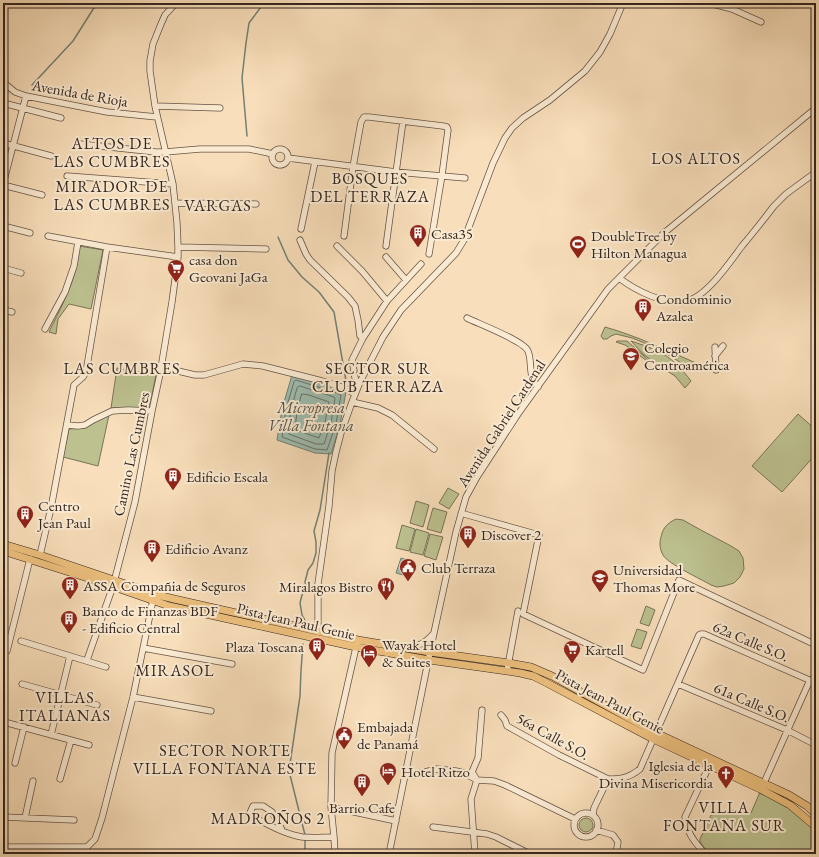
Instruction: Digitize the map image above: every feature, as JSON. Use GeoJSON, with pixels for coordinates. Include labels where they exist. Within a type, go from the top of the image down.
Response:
{"type":"FeatureCollection","features":[{"type":"Feature","properties":{"kind":"main road","name":"Pista Jean Paul Genie"},"geometry":{"type":"LineString","coordinates":[[3,544],[40,555],[155,598],[318,632],[357,644],[429,660],[533,676],[654,736],[762,786],[789,795],[807,806],[816,815]]}},
{"type":"Feature","properties":{"kind":"main road"},"geometry":{"type":"LineString","coordinates":[[3,547],[27,554],[30,559]]}},
{"type":"Feature","properties":{"kind":"main road"},"geometry":{"type":"LineString","coordinates":[[3,551],[70,572],[80,573],[114,583]]}},
{"type":"Feature","properties":{"kind":"main road"},"geometry":{"type":"LineString","coordinates":[[30,559],[34,557],[65,564]]}},
{"type":"Feature","properties":{"kind":"main road","name":"Pista Jean Paul Genie"},"geometry":{"type":"LineString","coordinates":[[155,598],[169,606],[331,642],[405,648],[531,667],[552,676],[654,736]]}},
{"type":"Feature","properties":{"kind":"main road"},"geometry":{"type":"LineString","coordinates":[[277,630],[292,630],[313,635],[317,634],[318,632],[321,636],[331,642]]}},
{"type":"Feature","properties":{"kind":"main road","name":"Pista Jean Paul Genie"},"geometry":{"type":"LineString","coordinates":[[762,786],[790,805],[816,827]]}},
{"type":"Feature","properties":{"kind":"street","name":"Camino Las Cumbres"},"geometry":{"type":"LineString","coordinates":[[88,658],[114,583],[135,502],[172,302],[178,257],[176,203],[157,117],[150,71],[151,51],[161,24],[165,16],[176,3]]}},
{"type":"Feature","properties":{"kind":"street"},"geometry":{"type":"LineString","coordinates":[[318,632],[318,584],[330,506],[332,471],[341,433],[360,382],[383,337],[401,310],[456,253],[464,240],[493,163],[505,138],[512,128],[523,118],[550,100],[585,71],[600,52],[610,34],[623,3]]}},
{"type":"Feature","properties":{"kind":"street"},"geometry":{"type":"LineString","coordinates":[[709,3],[732,9],[761,22]]}},
{"type":"Feature","properties":{"kind":"street","name":"Avenida de Rioja"},"geometry":{"type":"LineString","coordinates":[[3,82],[15,92],[26,96],[107,112],[157,117]]}},
{"type":"Feature","properties":{"kind":"street"},"geometry":{"type":"LineString","coordinates":[[26,96],[3,185],[42,195]]}},
{"type":"Feature","properties":{"kind":"street"},"geometry":{"type":"LineString","coordinates":[[3,103],[61,118]]}},
{"type":"Feature","properties":{"kind":"street"},"geometry":{"type":"LineString","coordinates":[[155,106],[220,108]]}},
{"type":"Feature","properties":{"kind":"street","name":"Avenida Gabriel Cardenal"},"geometry":{"type":"LineString","coordinates":[[389,854],[456,532],[466,497],[476,477],[518,414],[608,290],[619,278],[664,233],[816,108]]}},
{"type":"Feature","properties":{"kind":"street"},"geometry":{"type":"LineString","coordinates":[[344,236],[353,167],[361,122],[364,117],[443,126],[447,127],[448,130],[429,254]]}},
{"type":"Feature","properties":{"kind":"street"},"geometry":{"type":"LineString","coordinates":[[386,246],[403,121]]}},
{"type":"Feature","properties":{"kind":"street"},"geometry":{"type":"LineString","coordinates":[[3,143],[51,156]]}},
{"type":"Feature","properties":{"kind":"street"},"geometry":{"type":"LineString","coordinates":[[80,144],[165,152],[200,149],[249,149],[273,154]]}},
{"type":"Feature","properties":{"kind":"street"},"geometry":{"type":"LineString","coordinates":[[280,149],[284,150],[288,158],[287,162],[280,165],[277,164],[272,158],[273,154],[280,149]]}},
{"type":"Feature","properties":{"kind":"street"},"geometry":{"type":"LineString","coordinates":[[288,158],[396,172],[465,178]]}},
{"type":"Feature","properties":{"kind":"street"},"geometry":{"type":"LineString","coordinates":[[301,229],[315,162]]}},
{"type":"Feature","properties":{"kind":"street"},"geometry":{"type":"LineString","coordinates":[[619,278],[645,293],[664,300],[686,302],[694,299],[712,283],[774,206],[786,194],[816,172]]}},
{"type":"Feature","properties":{"kind":"street"},"geometry":{"type":"LineString","coordinates":[[67,176],[173,184]]}},
{"type":"Feature","properties":{"kind":"street"},"geometry":{"type":"LineString","coordinates":[[176,203],[256,204]]}},
{"type":"Feature","properties":{"kind":"street"},"geometry":{"type":"LineString","coordinates":[[3,226],[30,233]]}},
{"type":"Feature","properties":{"kind":"street"},"geometry":{"type":"LineString","coordinates":[[48,236],[107,247],[178,257]]}},
{"type":"Feature","properties":{"kind":"street"},"geometry":{"type":"LineString","coordinates":[[300,240],[310,260],[348,297],[355,306],[360,336],[363,338]]}},
{"type":"Feature","properties":{"kind":"street"},"geometry":{"type":"LineString","coordinates":[[44,329],[65,292],[74,266],[78,242]]}},
{"type":"Feature","properties":{"kind":"street"},"geometry":{"type":"LineString","coordinates":[[337,246],[362,270],[387,301]]}},
{"type":"Feature","properties":{"kind":"street"},"geometry":{"type":"LineString","coordinates":[[40,555],[51,508],[74,385],[86,372],[107,247]]}},
{"type":"Feature","properties":{"kind":"street"},"geometry":{"type":"LineString","coordinates":[[178,247],[266,249]]}},
{"type":"Feature","properties":{"kind":"street"},"geometry":{"type":"LineString","coordinates":[[386,257],[406,280]]}},
{"type":"Feature","properties":{"kind":"street"},"geometry":{"type":"LineString","coordinates":[[360,382],[356,381],[352,360],[363,338],[387,301],[421,264]]}},
{"type":"Feature","properties":{"kind":"street"},"geometry":{"type":"LineString","coordinates":[[3,268],[21,273]]}},
{"type":"Feature","properties":{"kind":"street"},"geometry":{"type":"LineString","coordinates":[[3,310],[12,312]]}},
{"type":"Feature","properties":{"kind":"street"},"geometry":{"type":"LineString","coordinates":[[467,318],[526,347],[532,380],[538,387]]}},
{"type":"Feature","properties":{"kind":"street"},"geometry":{"type":"LineString","coordinates":[[715,356],[723,346]]}},
{"type":"Feature","properties":{"kind":"street"},"geometry":{"type":"LineString","coordinates":[[715,347],[716,370]]}},
{"type":"Feature","properties":{"kind":"street"},"geometry":{"type":"LineString","coordinates":[[161,367],[195,375],[204,375],[243,364],[263,366],[342,387],[355,394]]}},
{"type":"Feature","properties":{"kind":"street"},"geometry":{"type":"LineString","coordinates":[[352,402],[378,408],[392,415],[434,449]]}},
{"type":"Feature","properties":{"kind":"street"},"geometry":{"type":"LineString","coordinates":[[67,425],[86,425],[112,411],[152,411]]}},
{"type":"Feature","properties":{"kind":"street"},"geometry":{"type":"LineString","coordinates":[[461,514],[539,535],[522,614],[643,670],[679,580],[816,645]]}},
{"type":"Feature","properties":{"kind":"street"},"geometry":{"type":"LineString","coordinates":[[7,651],[30,559]]}},
{"type":"Feature","properties":{"kind":"street"},"geometry":{"type":"LineString","coordinates":[[3,848],[87,847],[94,839],[102,818],[155,598]]}},
{"type":"Feature","properties":{"kind":"street"},"geometry":{"type":"LineString","coordinates":[[507,671],[518,611]]}},
{"type":"Feature","properties":{"kind":"street"},"geometry":{"type":"LineString","coordinates":[[405,648],[424,643],[434,633]]}},
{"type":"Feature","properties":{"kind":"street","name":"62a Calle S.O."},"geometry":{"type":"LineString","coordinates":[[678,684],[699,635],[701,634],[816,682]]}},
{"type":"Feature","properties":{"kind":"street"},"geometry":{"type":"LineString","coordinates":[[21,641],[70,656],[88,658],[106,667]]}},
{"type":"Feature","properties":{"kind":"street"},"geometry":{"type":"LineString","coordinates":[[335,854],[331,807],[332,753],[357,644]]}},
{"type":"Feature","properties":{"kind":"street"},"geometry":{"type":"LineString","coordinates":[[143,648],[232,664]]}},
{"type":"Feature","properties":{"kind":"street"},"geometry":{"type":"LineString","coordinates":[[51,735],[70,656]]}},
{"type":"Feature","properties":{"kind":"street"},"geometry":{"type":"LineString","coordinates":[[762,786],[810,680]]}},
{"type":"Feature","properties":{"kind":"street"},"geometry":{"type":"LineString","coordinates":[[22,684],[98,705]]}},
{"type":"Feature","properties":{"kind":"street"},"geometry":{"type":"LineString","coordinates":[[593,815],[594,808],[608,779],[625,778],[633,775],[640,769],[678,684]]}},
{"type":"Feature","properties":{"kind":"street","name":"61a Calle S.O."},"geometry":{"type":"LineString","coordinates":[[678,684],[787,730],[816,745]]}},
{"type":"Feature","properties":{"kind":"street"},"geometry":{"type":"LineString","coordinates":[[132,697],[211,711]]}},
{"type":"Feature","properties":{"kind":"street"},"geometry":{"type":"LineString","coordinates":[[477,780],[472,772],[478,758],[482,710]]}},
{"type":"Feature","properties":{"kind":"street","name":"56a Calle S.O."},"geometry":{"type":"LineString","coordinates":[[501,715],[507,726],[559,755],[608,779]]}},
{"type":"Feature","properties":{"kind":"street"},"geometry":{"type":"LineString","coordinates":[[4,722],[88,745]]}},
{"type":"Feature","properties":{"kind":"street"},"geometry":{"type":"LineString","coordinates":[[15,763],[24,727]]}},
{"type":"Feature","properties":{"kind":"street"},"geometry":{"type":"LineString","coordinates":[[60,779],[71,740]]}},
{"type":"Feature","properties":{"kind":"street"},"geometry":{"type":"LineString","coordinates":[[705,854],[693,840],[686,826],[685,817],[711,762]]}},
{"type":"Feature","properties":{"kind":"street"},"geometry":{"type":"LineString","coordinates":[[406,774],[413,775],[437,769],[464,773],[477,780],[494,781],[505,785],[575,819]]}},
{"type":"Feature","properties":{"kind":"street"},"geometry":{"type":"LineString","coordinates":[[475,854],[472,799],[477,780]]}},
{"type":"Feature","properties":{"kind":"street"},"geometry":{"type":"LineString","coordinates":[[25,818],[33,781]]}},
{"type":"Feature","properties":{"kind":"street"},"geometry":{"type":"LineString","coordinates":[[282,830],[272,812],[263,806],[253,806],[249,815],[290,834],[307,837],[334,836]]}},
{"type":"Feature","properties":{"kind":"street"},"geometry":{"type":"LineString","coordinates":[[331,807],[396,821]]}},
{"type":"Feature","properties":{"kind":"street"},"geometry":{"type":"LineString","coordinates":[[585,813],[593,815],[597,822],[596,830],[590,836],[586,837],[578,834],[574,827],[575,819],[581,814],[585,813]]}},
{"type":"Feature","properties":{"kind":"street"},"geometry":{"type":"LineString","coordinates":[[3,817],[74,820]]}},
{"type":"Feature","properties":{"kind":"street"},"geometry":{"type":"LineString","coordinates":[[433,827],[488,834],[530,854]]}},
{"type":"Feature","properties":{"kind":"street"},"geometry":{"type":"LineString","coordinates":[[596,830],[613,835],[618,842],[616,854]]}},
{"type":"Feature","properties":{"kind":"green space"},"geometry":{"type":"Polygon","coordinates":[[[79,246],[103,250],[91,309],[69,304],[58,319],[56,334],[49,332],[74,276],[79,246]]]}},
{"type":"Feature","properties":{"kind":"green space"},"geometry":{"type":"Polygon","coordinates":[[[605,327],[651,344],[696,363],[704,368],[690,368],[659,349],[632,338],[616,334],[607,339],[603,339],[601,336],[605,327]]]}},
{"type":"Feature","properties":{"kind":"green space"},"geometry":{"type":"Polygon","coordinates":[[[627,341],[653,364],[625,345],[616,342],[627,341]]]}},
{"type":"Feature","properties":{"kind":"green space"},"geometry":{"type":"Polygon","coordinates":[[[631,341],[658,351],[668,357],[691,381],[685,388],[675,376],[643,354],[631,341]]]}},
{"type":"Feature","properties":{"kind":"green space"},"geometry":{"type":"Polygon","coordinates":[[[117,368],[156,375],[149,409],[111,408],[117,368]]]}},
{"type":"Feature","properties":{"kind":"green space"},"geometry":{"type":"Polygon","coordinates":[[[798,414],[816,430],[816,454],[782,492],[752,466],[798,414]]]}},
{"type":"Feature","properties":{"kind":"green space"},"geometry":{"type":"Polygon","coordinates":[[[109,415],[98,466],[63,457],[69,429],[85,428],[109,415]]]}},
{"type":"Feature","properties":{"kind":"green space"},"geometry":{"type":"Polygon","coordinates":[[[448,488],[459,494],[449,509],[439,503],[448,488]]]}},
{"type":"Feature","properties":{"kind":"green space"},"geometry":{"type":"Polygon","coordinates":[[[416,501],[429,505],[423,527],[410,523],[416,501]]]}},
{"type":"Feature","properties":{"kind":"green space"},"geometry":{"type":"Polygon","coordinates":[[[433,508],[447,512],[441,533],[427,529],[433,508]]]}},
{"type":"Feature","properties":{"kind":"green space"},"geometry":{"type":"Polygon","coordinates":[[[676,519],[683,520],[739,551],[743,558],[744,569],[740,577],[734,583],[717,587],[711,585],[666,559],[661,551],[660,539],[668,524],[676,519]]]}},
{"type":"Feature","properties":{"kind":"green space"},"geometry":{"type":"Polygon","coordinates":[[[402,525],[415,529],[409,551],[396,548],[402,525]]]}},
{"type":"Feature","properties":{"kind":"green space"},"geometry":{"type":"Polygon","coordinates":[[[416,529],[429,533],[423,555],[410,552],[416,529]]]}},
{"type":"Feature","properties":{"kind":"green space"},"geometry":{"type":"Polygon","coordinates":[[[430,534],[443,537],[436,560],[424,556],[430,534]]]}},
{"type":"Feature","properties":{"kind":"green space"},"geometry":{"type":"Polygon","coordinates":[[[646,606],[655,610],[649,626],[640,623],[646,606]]]}},
{"type":"Feature","properties":{"kind":"green space"},"geometry":{"type":"Polygon","coordinates":[[[637,629],[647,632],[641,649],[631,646],[637,629]]]}},
{"type":"Feature","properties":{"kind":"green space"},"geometry":{"type":"Polygon","coordinates":[[[760,792],[789,806],[816,828],[816,854],[709,854],[700,842],[700,839],[711,815],[731,810],[751,813],[760,792]]]}},
{"type":"Feature","properties":{"kind":"green space"},"geometry":{"type":"Polygon","coordinates":[[[586,818],[591,820],[593,825],[591,830],[586,832],[581,830],[579,825],[581,820],[586,818]]]}},
{"type":"Feature","properties":{"kind":"water","name":"Micropresa Villa Fontana"},"geometry":{"type":"Polygon","coordinates":[[[292,375],[326,384],[346,392],[340,425],[331,454],[315,453],[277,440],[282,409],[292,375]]]}},
{"type":"Feature","properties":{"kind":"water"},"geometry":{"type":"Polygon","coordinates":[[[401,558],[414,562],[410,577],[396,573],[401,558]]]}},
{"type":"Feature","properties":{"kind":"waterway"},"geometry":{"type":"LineString","coordinates":[[32,85],[73,41],[97,3]]}},
{"type":"Feature","properties":{"kind":"waterway"},"geometry":{"type":"LineString","coordinates":[[247,136],[242,78],[246,43],[249,23],[264,3]]}},
{"type":"Feature","properties":{"kind":"waterway"},"geometry":{"type":"LineString","coordinates":[[278,237],[288,260],[302,277],[319,292],[334,312],[346,381],[344,385]]}},
{"type":"Feature","properties":{"kind":"waterway"},"geometry":{"type":"LineString","coordinates":[[306,622],[302,615],[300,603],[306,587],[305,582],[308,570],[313,563],[316,553],[314,531],[320,510],[329,453]]}},
{"type":"Feature","properties":{"kind":"waterway"},"geometry":{"type":"LineString","coordinates":[[303,644],[300,696],[289,771],[305,835]]}},
{"type":"Feature","properties":{"kind":"waterway"},"geometry":{"type":"LineString","coordinates":[[305,839],[305,854]]}},
{"type":"Feature","properties":{"kind":"place","name":"Casa35"},"geometry":{"type":"Point","coordinates":[418,248]}},
{"type":"Feature","properties":{"kind":"place","name":"DoubleTree by Hilton Managua"},"geometry":{"type":"Point","coordinates":[578,259]}},
{"type":"Feature","properties":{"kind":"place","name":"casa don Geovani JaGa"},"geometry":{"type":"Point","coordinates":[176,283]}},
{"type":"Feature","properties":{"kind":"place","name":"Condominio Azalea"},"geometry":{"type":"Point","coordinates":[643,322]}},
{"type":"Feature","properties":{"kind":"place","name":"Colegio Centroamérica"},"geometry":{"type":"Point","coordinates":[631,371]}},
{"type":"Feature","properties":{"kind":"place","name":"Edificio Escala"},"geometry":{"type":"Point","coordinates":[173,491]}},
{"type":"Feature","properties":{"kind":"place","name":"Centro Jean Paul"},"geometry":{"type":"Point","coordinates":[25,529]}},
{"type":"Feature","properties":{"kind":"place","name":"Discover 2"},"geometry":{"type":"Point","coordinates":[468,549]}},
{"type":"Feature","properties":{"kind":"place","name":"Edificio Avanz"},"geometry":{"type":"Point","coordinates":[152,563]}},
{"type":"Feature","properties":{"kind":"place","name":"Club Terraza"},"geometry":{"type":"Point","coordinates":[408,582]}},
{"type":"Feature","properties":{"kind":"place","name":"Universidad Thomas More"},"geometry":{"type":"Point","coordinates":[600,593]}},
{"type":"Feature","properties":{"kind":"place","name":"ASSA Compañia de Seguros"},"geometry":{"type":"Point","coordinates":[70,600]}},
{"type":"Feature","properties":{"kind":"place","name":"Miralagos Bistro"},"geometry":{"type":"Point","coordinates":[386,601]}},
{"type":"Feature","properties":{"kind":"place","name":"Banco de Finanzas BDF - Edificio Central"},"geometry":{"type":"Point","coordinates":[69,634]}},
{"type":"Feature","properties":{"kind":"place","name":"Plaza Toscana"},"geometry":{"type":"Point","coordinates":[317,661]}},
{"type":"Feature","properties":{"kind":"place","name":"Kartell"},"geometry":{"type":"Point","coordinates":[572,664]}},
{"type":"Feature","properties":{"kind":"place","name":"Wayak Hotel & Suites"},"geometry":{"type":"Point","coordinates":[369,668]}},
{"type":"Feature","properties":{"kind":"place","name":"Embajada de Panamá"},"geometry":{"type":"Point","coordinates":[344,750]}},
{"type":"Feature","properties":{"kind":"place","name":"Hotel Ritzo"},"geometry":{"type":"Point","coordinates":[388,786]}},
{"type":"Feature","properties":{"kind":"place","name":"Iglesia de la Divina Misericordia"},"geometry":{"type":"Point","coordinates":[726,789]}},
{"type":"Feature","properties":{"kind":"place","name":"Barrio Cafe"},"geometry":{"type":"Point","coordinates":[362,797]}},
{"type":"Feature","properties":{"kind":"district","name":"ALTOS DE LAS CUMBRES"},"geometry":{"type":"Point","coordinates":[112,152]}},
{"type":"Feature","properties":{"kind":"district","name":"LOS ALTOS"},"geometry":{"type":"Point","coordinates":[696,158]}},
{"type":"Feature","properties":{"kind":"district","name":"BOSQUES DEL TERRAZA"},"geometry":{"type":"Point","coordinates":[370,187]}},
{"type":"Feature","properties":{"kind":"district","name":"MIRADOR DE LAS CUMBRES"},"geometry":{"type":"Point","coordinates":[112,195]}},
{"type":"Feature","properties":{"kind":"district","name":"VARGAS"},"geometry":{"type":"Point","coordinates":[218,205]}},
{"type":"Feature","properties":{"kind":"district","name":"LAS CUMBRES"},"geometry":{"type":"Point","coordinates":[122,368]}},
{"type":"Feature","properties":{"kind":"district","name":"SECTOR SUR CLUB TERRAZA"},"geometry":{"type":"Point","coordinates":[378,377]}},
{"type":"Feature","properties":{"kind":"district","name":"MIRASOL"},"geometry":{"type":"Point","coordinates":[175,670]}},
{"type":"Feature","properties":{"kind":"district","name":"VILLAS ITALIANAS"},"geometry":{"type":"Point","coordinates":[65,706]}},
{"type":"Feature","properties":{"kind":"district","name":"SECTOR NORTE VILLA FONTANA ESTE"},"geometry":{"type":"Point","coordinates":[225,759]}},
{"type":"Feature","properties":{"kind":"district","name":"VILLA FONTANA SUR"},"geometry":{"type":"Point","coordinates":[724,816]}},
{"type":"Feature","properties":{"kind":"district","name":"MADROÑOS 2"},"geometry":{"type":"Point","coordinates":[268,818]}}]}
